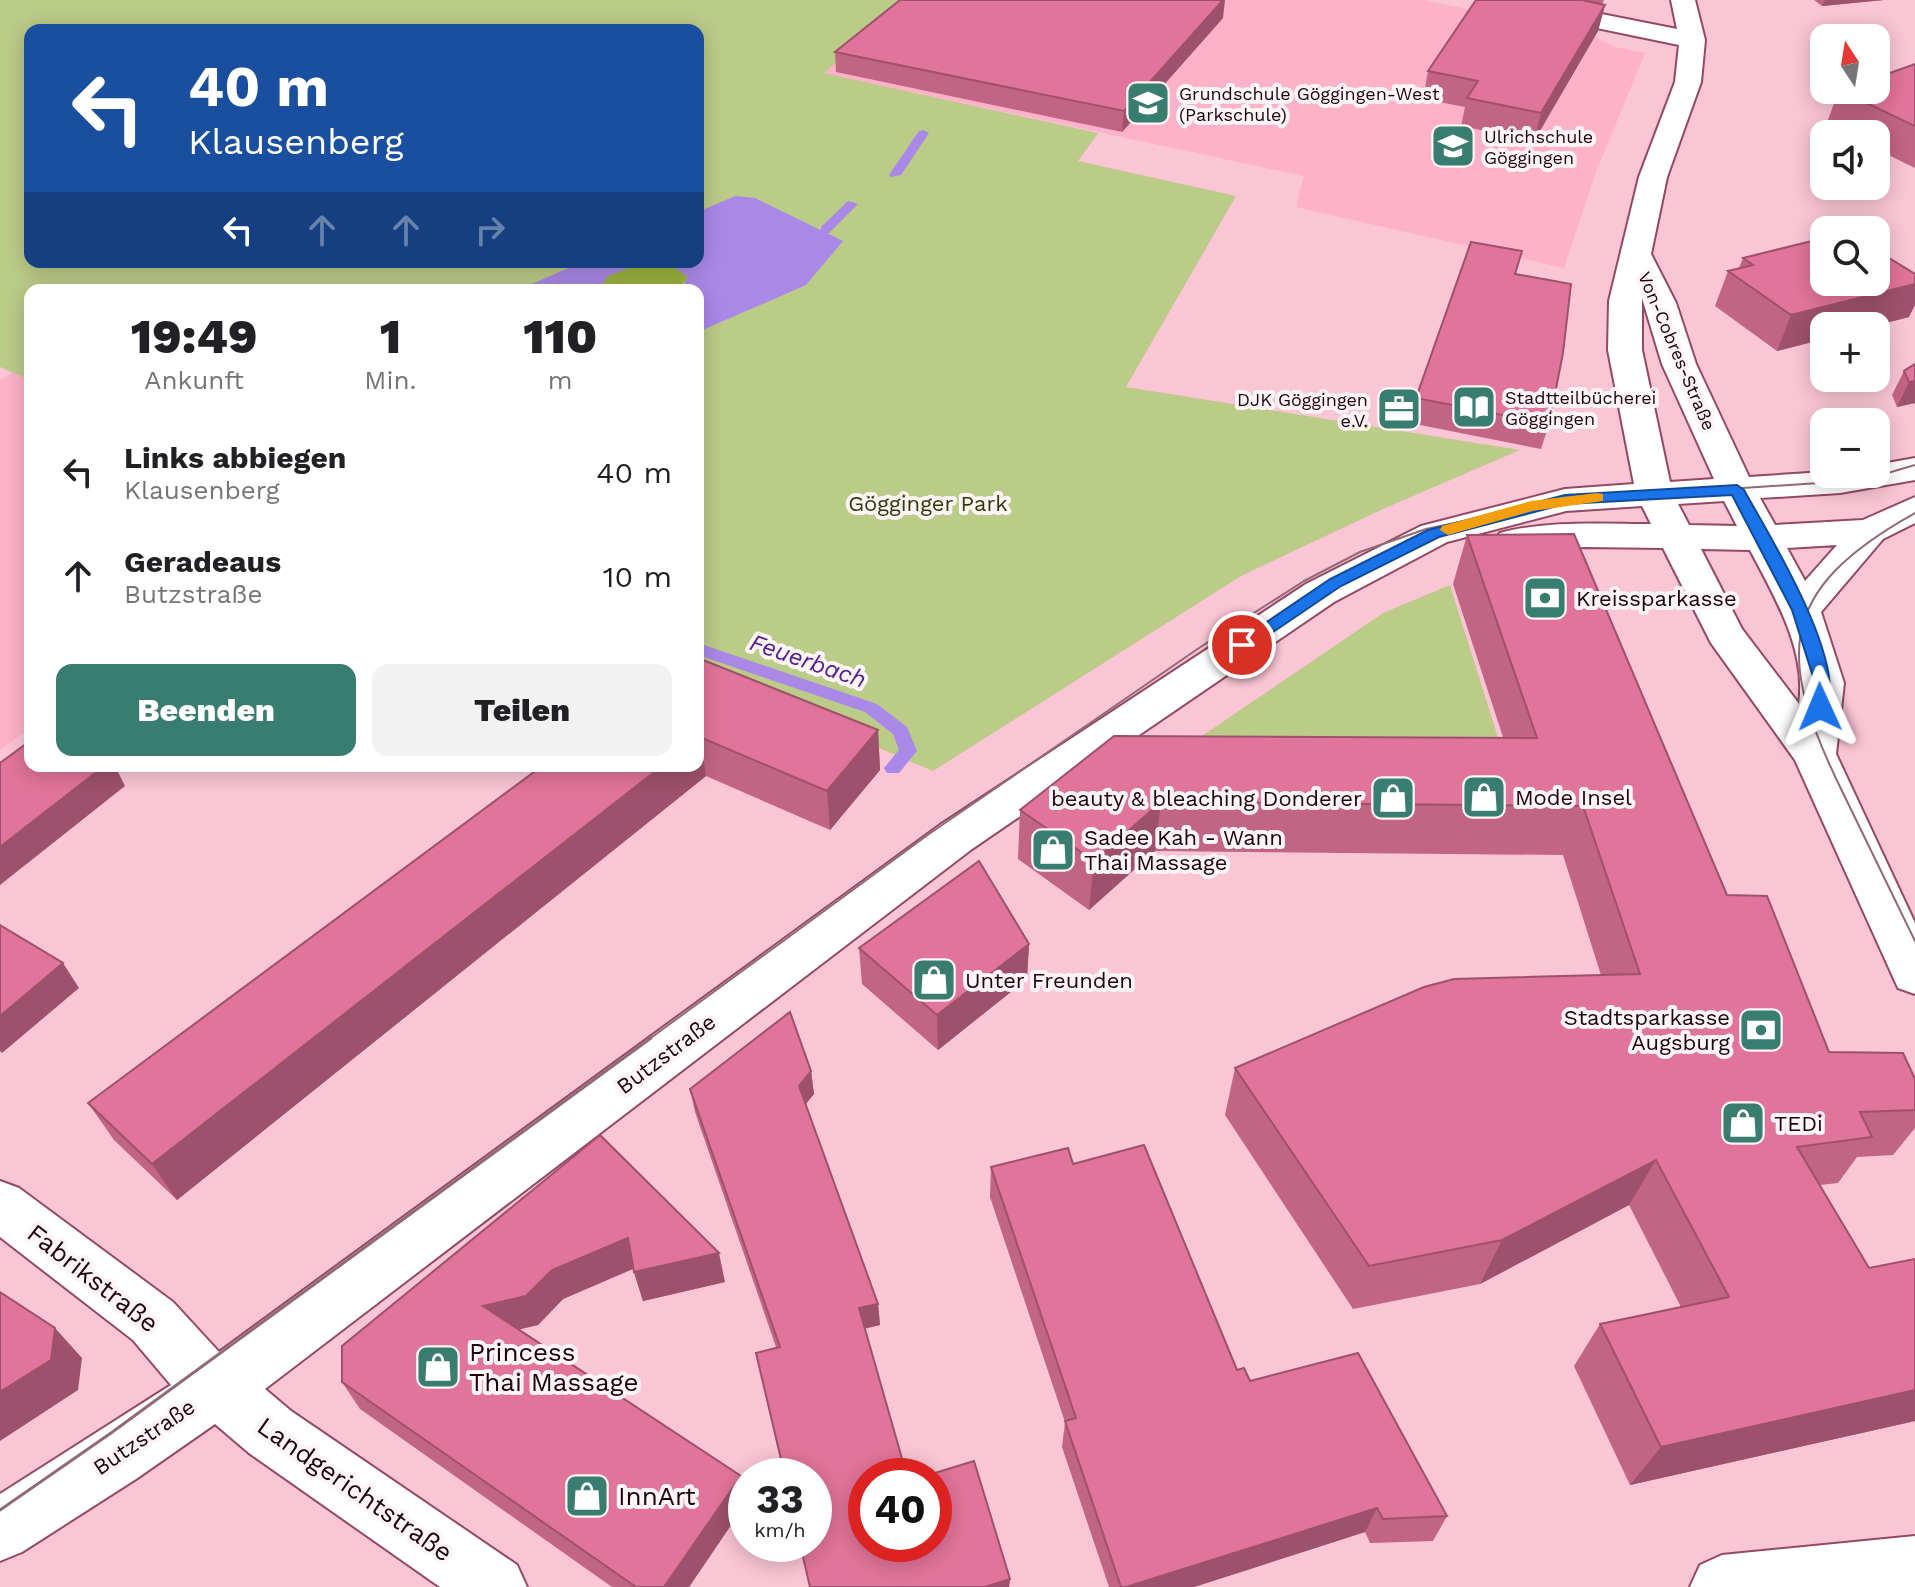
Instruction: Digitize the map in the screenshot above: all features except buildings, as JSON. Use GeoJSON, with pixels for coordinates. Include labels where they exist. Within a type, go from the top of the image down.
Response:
{"type":"FeatureCollection","features":[{"type":"Feature","properties":{"kind":"street"},"geometry":{"type":"LineString","coordinates":[[1495,0],[1692,40]]}},
{"type":"Feature","properties":{"kind":"street","name":"Von-Cobres-Straße"},"geometry":{"type":"LineString","coordinates":[[1683,0],[1692,40],[1688,82],[1653,177],[1625,301],[1625,350],[1654,493],[1725,634],[1814,754],[1915,974]]}},
{"type":"Feature","properties":{"kind":"street","name":"Von-Cobres-Straße"},"geometry":{"type":"LineString","coordinates":[[1637,256],[1660,303],[1679,364],[1737,490],[1801,610],[1823,683],[1814,754]]}},
{"type":"Feature","properties":{"kind":"street","name":"Butzstraße"},"geometry":{"type":"LineString","coordinates":[[0,1530],[115,1458],[280,1345],[944,846],[1336,583],[1434,534],[1531,506],[1654,493],[1864,480],[1915,469]]}},
{"type":"Feature","properties":{"kind":"street"},"geometry":{"type":"LineString","coordinates":[[1801,610],[1870,531],[1915,508]]}},
{"type":"Feature","properties":{"kind":"street","name":"Butzstraße"},"geometry":{"type":"LineString","coordinates":[[1336,583],[1481,545],[1557,535],[1762,538],[1870,531]]}},
{"type":"Feature","properties":{"kind":"street","name":"Fabrikstraße"},"geometry":{"type":"LineString","coordinates":[[0,1205],[153,1321],[196,1370],[218,1388]]}},
{"type":"Feature","properties":{"kind":"street","name":"Landgerichtstraße"},"geometry":{"type":"LineString","coordinates":[[218,1388],[270,1432],[495,1587]]}},
{"type":"Feature","properties":{"kind":"street"},"geometry":{"type":"LineString","coordinates":[[1722,1587],[1915,1568]]}},
{"type":"Feature","properties":{"kind":"shaded area"},"geometry":{"type":"Polygon","coordinates":[[[912,0],[1424,0],[1591,35],[1615,47],[1645,53],[1596,172],[1564,268],[1296,207],[1304,176],[823,73],[912,0]]]}},
{"type":"Feature","properties":{"kind":"shaded area"},"geometry":{"type":"Polygon","coordinates":[[[735,196],[755,198],[843,241],[806,285],[704,329],[704,284],[684,284],[688,277],[675,268],[704,268],[704,209],[735,196]]]}},
{"type":"Feature","properties":{"kind":"shaded area"},"geometry":{"type":"Polygon","coordinates":[[[568,268],[629,268],[608,276],[604,284],[532,284],[568,268]]]}},
{"type":"Feature","properties":{"kind":"shaded area"},"geometry":{"type":"Polygon","coordinates":[[[13,372],[24,377],[24,732],[0,750],[0,380],[13,372]]]}},
{"type":"Feature","properties":{"kind":"green space","name":"Gögginger Park"},"geometry":{"type":"Polygon","coordinates":[[[0,0],[912,0],[824,73],[1098,133],[1078,161],[1236,196],[1126,387],[1520,450],[1383,509],[1241,576],[933,771],[704,674],[704,284],[24,284],[24,377],[0,367],[0,0]]]}},
{"type":"Feature","properties":{"kind":"green space"},"geometry":{"type":"Polygon","coordinates":[[[628,268],[675,268],[688,277],[682,284],[604,284],[607,276],[628,268]]]}},
{"type":"Feature","properties":{"kind":"green space"},"geometry":{"type":"Polygon","coordinates":[[[1450,585],[1500,744],[1180,751],[1383,613],[1450,585]]]}},
{"type":"Feature","properties":{"kind":"waterway","name":"Feuerbach"},"geometry":{"type":"LineString","coordinates":[[895,175],[923,133]]}},
{"type":"Feature","properties":{"kind":"waterway","name":"Feuerbach"},"geometry":{"type":"LineString","coordinates":[[825,230],[852,204]]}},
{"type":"Feature","properties":{"kind":"waterway","name":"Feuerbach"},"geometry":{"type":"LineString","coordinates":[[704,651],[871,708],[901,731],[908,751],[893,768]]}},
{"type":"Feature","properties":{"kind":"tram line"},"geometry":{"type":"LineString","coordinates":[[648,1040],[929,834],[1199,648],[1304,581],[1360,552],[1426,529],[1565,500],[1864,480],[1915,465]]}},
{"type":"Feature","properties":{"kind":"tram line"},"geometry":{"type":"LineString","coordinates":[[1915,513],[1868,542],[1835,571],[1812,601],[1801,632],[1799,666],[1806,704],[1821,746],[1915,941]]}},
{"type":"Feature","properties":{"kind":"tram line"},"geometry":{"type":"LineString","coordinates":[[0,1510],[111,1433],[651,1038]]}},
{"type":"Feature","properties":{"kind":"slow traffic"},"geometry":{"type":"LineString","coordinates":[[1448,530],[1531,506],[1597,497]]}},
{"type":"Feature","properties":{"kind":"place","name":"Grundschule Göggingen-West (Parkschule)"},"geometry":{"type":"Point","coordinates":[1148,103]}},
{"type":"Feature","properties":{"kind":"place","name":"Ulrichschule Göggingen"},"geometry":{"type":"Point","coordinates":[1453,146]}},
{"type":"Feature","properties":{"kind":"place","name":"Stadtteilbücherei Göggingen"},"geometry":{"type":"Point","coordinates":[1474,407]}},
{"type":"Feature","properties":{"kind":"place","name":"DJK Göggingen e.V."},"geometry":{"type":"Point","coordinates":[1399,409]}},
{"type":"Feature","properties":{"kind":"place","name":"Kreissparkasse"},"geometry":{"type":"Point","coordinates":[1545,598]}},
{"type":"Feature","properties":{"kind":"place","name":"Mode Insel"},"geometry":{"type":"Point","coordinates":[1484,797]}},
{"type":"Feature","properties":{"kind":"place","name":"beauty & bleaching Donderer"},"geometry":{"type":"Point","coordinates":[1393,798]}},
{"type":"Feature","properties":{"kind":"place","name":"Sadee Kah - Wann Thai Massage"},"geometry":{"type":"Point","coordinates":[1053,850]}},
{"type":"Feature","properties":{"kind":"place","name":"Unter Freunden"},"geometry":{"type":"Point","coordinates":[934,980]}},
{"type":"Feature","properties":{"kind":"place","name":"Stadtsparkasse Augsburg"},"geometry":{"type":"Point","coordinates":[1761,1030]}},
{"type":"Feature","properties":{"kind":"place","name":"TEDi"},"geometry":{"type":"Point","coordinates":[1743,1123]}},
{"type":"Feature","properties":{"kind":"place","name":"Princess Thai Massage"},"geometry":{"type":"Point","coordinates":[438,1367]}},
{"type":"Feature","properties":{"kind":"place","name":"InnArt"},"geometry":{"type":"Point","coordinates":[587,1496]}},
{"type":"Feature","properties":{"kind":"route"},"geometry":{"type":"LineString","coordinates":[[1242,645],[1336,583],[1434,534],[1531,506],[1565,500],[1737,490],[1801,610],[1823,683],[1820,707]]}}]}
